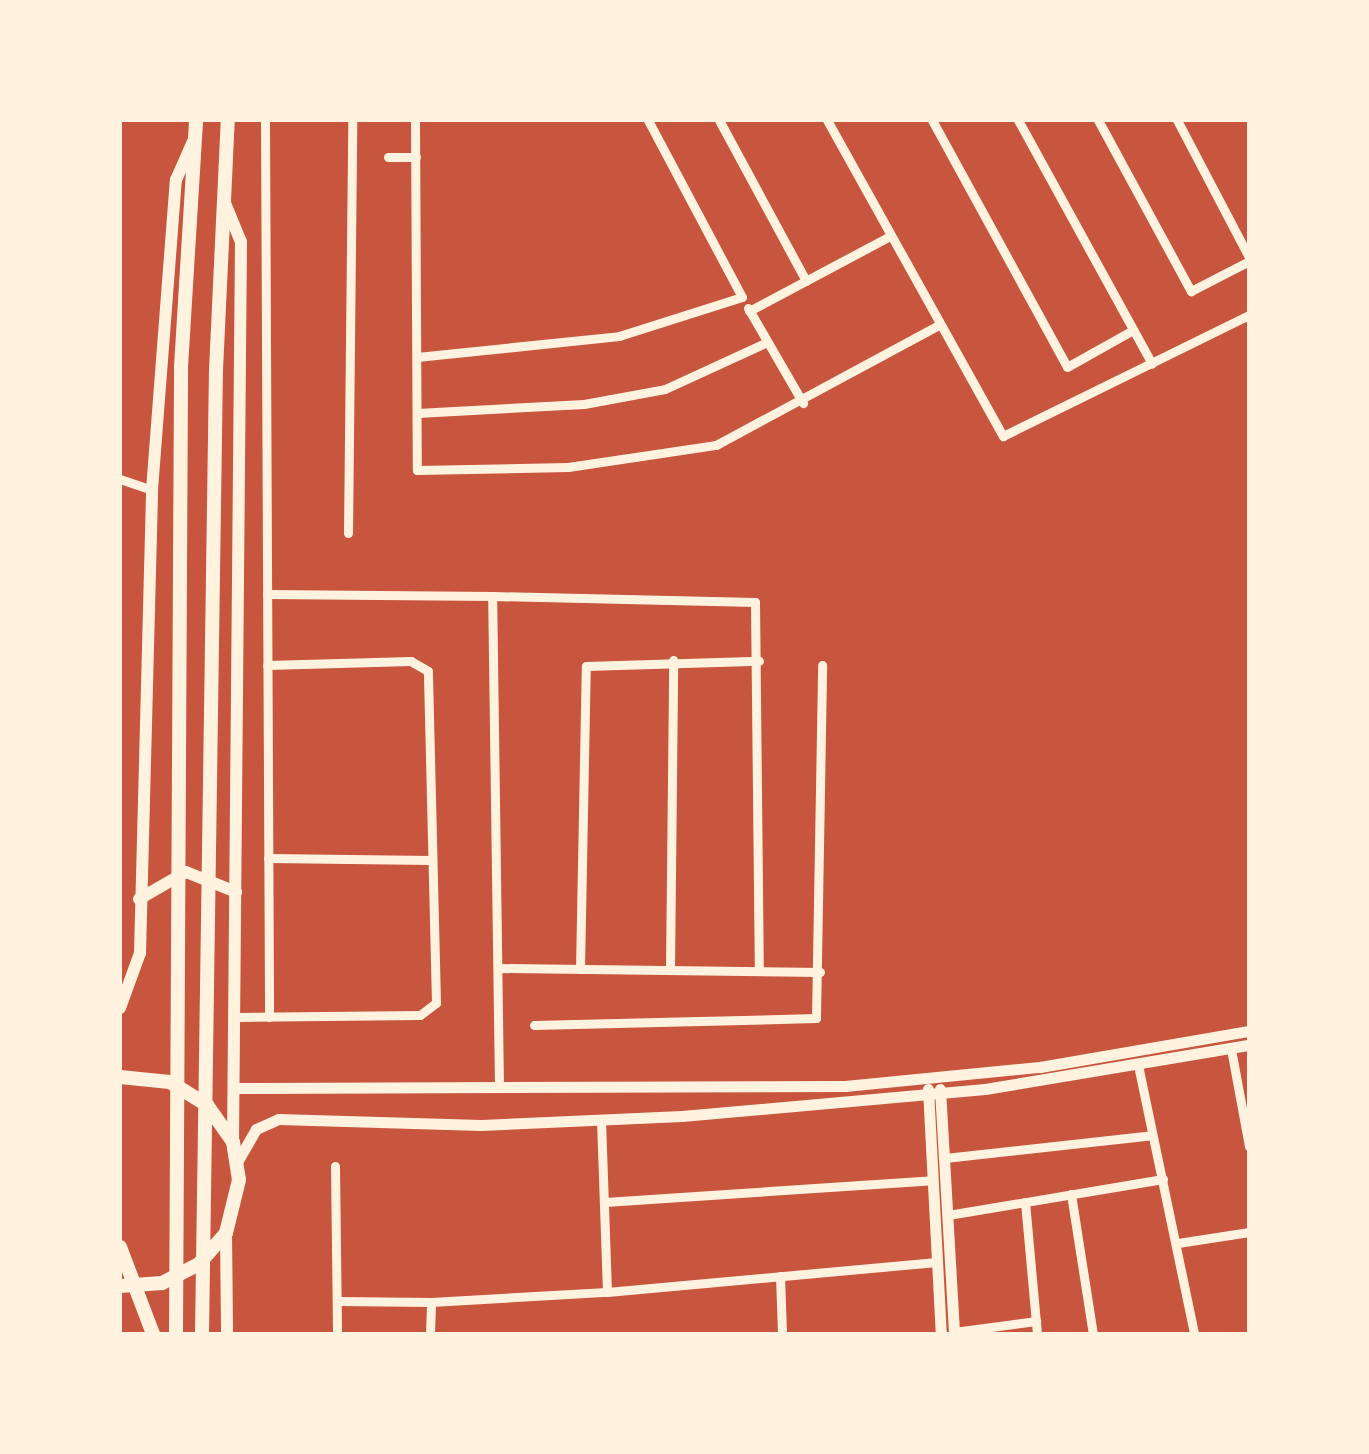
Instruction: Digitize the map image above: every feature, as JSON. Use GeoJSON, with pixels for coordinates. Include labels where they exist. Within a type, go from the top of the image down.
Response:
{"type":"FeatureCollection","features":[{"type":"Feature","properties":{"kind":"main road"},"geometry":{"type":"LineString","coordinates":[[202,1334],[216,370],[228,120]]}},
{"type":"Feature","properties":{"kind":"main road"},"geometry":{"type":"LineString","coordinates":[[176,1334],[181,367],[196,127]]}},
{"type":"Feature","properties":{"kind":"main road"},"geometry":{"type":"LineString","coordinates":[[120,1008],[140,953],[152,490],[176,180],[196,127]]}},
{"type":"Feature","properties":{"kind":"main road"},"geometry":{"type":"LineString","coordinates":[[222,196],[241,242],[237,1018],[232,1142],[237,1162],[226,1233],[227,1334]]}},
{"type":"Feature","properties":{"kind":"main road"},"geometry":{"type":"LineString","coordinates":[[139,899],[186,872],[236,892]]}},
{"type":"Feature","properties":{"kind":"main road"},"geometry":{"type":"LineString","coordinates":[[120,1077],[190,1092],[232,1142]]}},
{"type":"Feature","properties":{"kind":"main road"},"geometry":{"type":"LineString","coordinates":[[120,1286],[182,1276],[226,1233]]}},
{"type":"Feature","properties":{"kind":"main road"},"geometry":{"type":"LineString","coordinates":[[120,1246],[152,1334]]}},
{"type":"Feature","properties":{"kind":"street"},"geometry":{"type":"LineString","coordinates":[[264,120],[268,1017]]}},
{"type":"Feature","properties":{"kind":"street"},"geometry":{"type":"LineString","coordinates":[[348,533],[352,120]]}},
{"type":"Feature","properties":{"kind":"street"},"geometry":{"type":"LineString","coordinates":[[415,120],[417,470],[530,468],[716,446],[803,404],[938,325]]}},
{"type":"Feature","properties":{"kind":"street"},"geometry":{"type":"LineString","coordinates":[[648,120],[803,404]]}},
{"type":"Feature","properties":{"kind":"street"},"geometry":{"type":"LineString","coordinates":[[719,120],[806,281]]}},
{"type":"Feature","properties":{"kind":"street"},"geometry":{"type":"LineString","coordinates":[[842,120],[828,123],[1003,436],[1249,315]]}},
{"type":"Feature","properties":{"kind":"street"},"geometry":{"type":"LineString","coordinates":[[932,120],[1067,366],[1133,330]]}},
{"type":"Feature","properties":{"kind":"street"},"geometry":{"type":"LineString","coordinates":[[1018,120],[1152,364]]}},
{"type":"Feature","properties":{"kind":"street"},"geometry":{"type":"LineString","coordinates":[[1098,120],[1191,291],[1249,259],[1177,120]]}},
{"type":"Feature","properties":{"kind":"street"},"geometry":{"type":"LineString","coordinates":[[388,157],[416,157]]}},
{"type":"Feature","properties":{"kind":"street"},"geometry":{"type":"LineString","coordinates":[[750,311],[890,236]]}},
{"type":"Feature","properties":{"kind":"street"},"geometry":{"type":"LineString","coordinates":[[418,356],[618,336],[742,298]]}},
{"type":"Feature","properties":{"kind":"street"},"geometry":{"type":"LineString","coordinates":[[417,412],[584,404],[666,388],[767,342]]}},
{"type":"Feature","properties":{"kind":"street"},"geometry":{"type":"LineString","coordinates":[[120,479],[152,490]]}},
{"type":"Feature","properties":{"kind":"street"},"geometry":{"type":"LineString","coordinates":[[267,594],[746,597],[759,611],[759,971]]}},
{"type":"Feature","properties":{"kind":"street"},"geometry":{"type":"LineString","coordinates":[[492,596],[499,1087]]}},
{"type":"Feature","properties":{"kind":"street"},"geometry":{"type":"LineString","coordinates":[[670,970],[673,660]]}},
{"type":"Feature","properties":{"kind":"street"},"geometry":{"type":"LineString","coordinates":[[237,1018],[432,1010],[428,671],[412,661],[267,665]]}},
{"type":"Feature","properties":{"kind":"street"},"geometry":{"type":"LineString","coordinates":[[580,969],[581,675],[596,662],[759,661]]}},
{"type":"Feature","properties":{"kind":"street"},"geometry":{"type":"LineString","coordinates":[[534,1024],[812,1021],[820,972],[822,665]]}},
{"type":"Feature","properties":{"kind":"street"},"geometry":{"type":"LineString","coordinates":[[268,858],[431,860]]}},
{"type":"Feature","properties":{"kind":"street"},"geometry":{"type":"LineString","coordinates":[[498,968],[820,972]]}},
{"type":"Feature","properties":{"kind":"street"},"geometry":{"type":"LineString","coordinates":[[236,1088],[934,1084],[1249,1032]]}},
{"type":"Feature","properties":{"kind":"street"},"geometry":{"type":"LineString","coordinates":[[237,1162],[256,1129],[278,1119],[601,1120],[1138,1065],[1249,1045]]}},
{"type":"Feature","properties":{"kind":"street"},"geometry":{"type":"LineString","coordinates":[[1230,1049],[1249,1146]]}},
{"type":"Feature","properties":{"kind":"street"},"geometry":{"type":"LineString","coordinates":[[1138,1065],[1194,1334]]}},
{"type":"Feature","properties":{"kind":"street"},"geometry":{"type":"LineString","coordinates":[[934,1084],[945,1158],[950,1334]]}},
{"type":"Feature","properties":{"kind":"street"},"geometry":{"type":"LineString","coordinates":[[934,1084],[932,1180],[937,1262],[950,1334]]}},
{"type":"Feature","properties":{"kind":"street"},"geometry":{"type":"LineString","coordinates":[[601,1120],[607,1292]]}},
{"type":"Feature","properties":{"kind":"street"},"geometry":{"type":"LineString","coordinates":[[945,1158],[1152,1135]]}},
{"type":"Feature","properties":{"kind":"street"},"geometry":{"type":"LineString","coordinates":[[335,1166],[337,1334]]}},
{"type":"Feature","properties":{"kind":"street"},"geometry":{"type":"LineString","coordinates":[[948,1215],[1162,1178]]}},
{"type":"Feature","properties":{"kind":"street"},"geometry":{"type":"LineString","coordinates":[[605,1202],[932,1180]]}},
{"type":"Feature","properties":{"kind":"street"},"geometry":{"type":"LineString","coordinates":[[1071,1194],[1093,1334]]}},
{"type":"Feature","properties":{"kind":"street"},"geometry":{"type":"LineString","coordinates":[[1025,1202],[1037,1334]]}},
{"type":"Feature","properties":{"kind":"street"},"geometry":{"type":"LineString","coordinates":[[1178,1243],[1249,1232]]}},
{"type":"Feature","properties":{"kind":"street"},"geometry":{"type":"LineString","coordinates":[[337,1301],[430,1302],[607,1292],[937,1262]]}},
{"type":"Feature","properties":{"kind":"street"},"geometry":{"type":"LineString","coordinates":[[780,1276],[782,1334]]}},
{"type":"Feature","properties":{"kind":"street"},"geometry":{"type":"LineString","coordinates":[[430,1302],[430,1334]]}},
{"type":"Feature","properties":{"kind":"street"},"geometry":{"type":"LineString","coordinates":[[950,1334],[1036,1321]]}}]}
